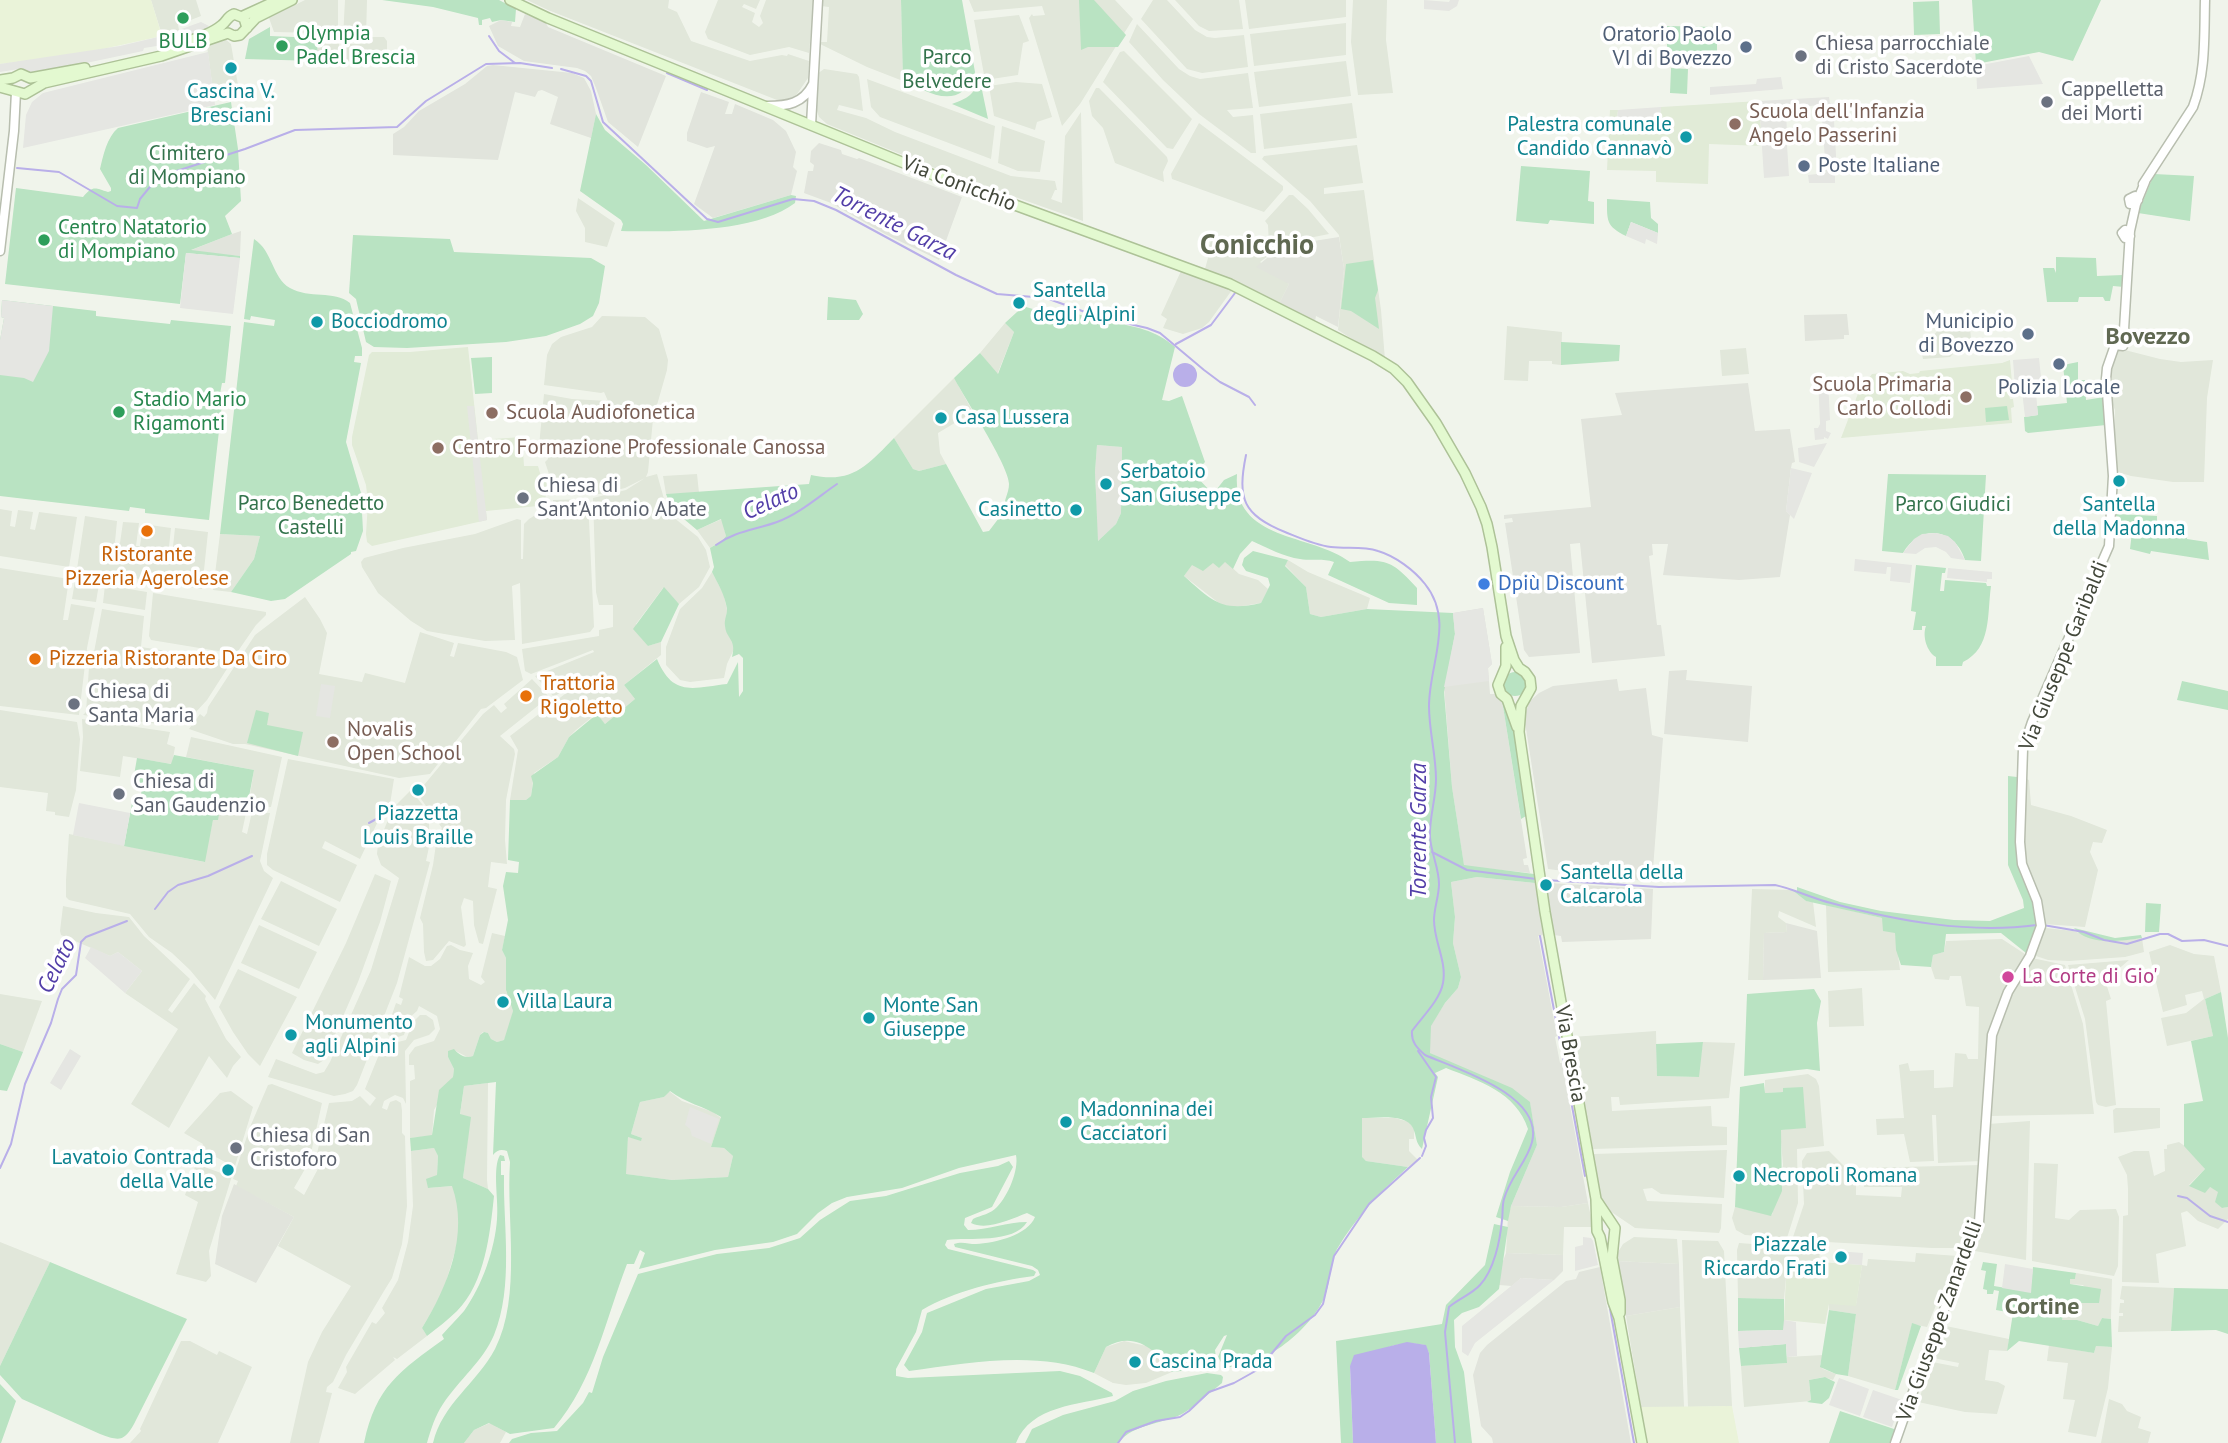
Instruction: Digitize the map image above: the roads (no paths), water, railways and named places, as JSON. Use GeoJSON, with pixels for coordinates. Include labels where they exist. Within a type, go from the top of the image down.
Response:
{"type":"FeatureCollection","features":[{"type":"Feature","properties":{"kind":"main road"},"geometry":{"type":"LineString","coordinates":[[226,29],[232,15],[243,16],[278,0]]}},
{"type":"Feature","properties":{"kind":"main road"},"geometry":{"type":"LineString","coordinates":[[0,87],[23,88],[226,29],[240,36],[257,18],[292,0]]}},
{"type":"Feature","properties":{"kind":"main road","name":"Via Conicchio"},"geometry":{"type":"LineString","coordinates":[[510,0],[936,176],[1199,272],[1310,324],[1389,366],[1423,401],[1465,473],[1481,507],[1490,536],[1506,636]]}},
{"type":"Feature","properties":{"kind":"main road"},"geometry":{"type":"LineString","coordinates":[[243,16],[247,28]]}},
{"type":"Feature","properties":{"kind":"main road"},"geometry":{"type":"LineString","coordinates":[[0,80],[21,74],[23,88]]}},
{"type":"Feature","properties":{"kind":"main road"},"geometry":{"type":"LineString","coordinates":[[13,78],[23,88]]}},
{"type":"Feature","properties":{"kind":"main road"},"geometry":{"type":"LineString","coordinates":[[1506,636],[1519,668],[1528,675],[1531,683],[1521,706],[1519,732]]}},
{"type":"Feature","properties":{"kind":"main road"},"geometry":{"type":"LineString","coordinates":[[1506,636],[1506,666],[1498,685],[1501,694],[1507,699],[1516,701],[1525,697]]}},
{"type":"Feature","properties":{"kind":"main road"},"geometry":{"type":"LineString","coordinates":[[1503,672],[1510,668],[1519,668]]}},
{"type":"Feature","properties":{"kind":"main road"},"geometry":{"type":"LineString","coordinates":[[1507,699],[1519,732]]}},
{"type":"Feature","properties":{"kind":"main road","name":"Via Brescia"},"geometry":{"type":"LineString","coordinates":[[1519,732],[1540,880],[1596,1199],[1598,1226],[1613,1302],[1619,1318],[1642,1443]]}},
{"type":"Feature","properties":{"kind":"main road","name":"Via Brescia"},"geometry":{"type":"LineString","coordinates":[[1596,1199],[1615,1228],[1612,1258],[1620,1300],[1619,1318]]}},
{"type":"Feature","properties":{"kind":"main road"},"geometry":{"type":"LineString","coordinates":[[1598,1226],[1605,1221],[1611,1222]]}},
{"type":"Feature","properties":{"kind":"main road"},"geometry":{"type":"LineString","coordinates":[[1600,1237],[1606,1239],[1613,1236]]}},
{"type":"Feature","properties":{"kind":"street"},"geometry":{"type":"LineString","coordinates":[[811,125],[818,0]]}},
{"type":"Feature","properties":{"kind":"street","name":"Via Giuseppe Garibaldi"},"geometry":{"type":"LineString","coordinates":[[2030,956],[2041,925],[2037,901],[2022,864],[2023,749],[2109,546],[2113,476],[2106,391],[2107,368],[2119,345],[2128,234],[2134,201],[2193,107],[2198,93],[2204,63],[2205,0]]}},
{"type":"Feature","properties":{"kind":"street"},"geometry":{"type":"LineString","coordinates":[[767,106],[786,106],[798,101],[808,93],[814,81]]}},
{"type":"Feature","properties":{"kind":"street"},"geometry":{"type":"LineString","coordinates":[[0,251],[12,142],[23,88]]}},
{"type":"Feature","properties":{"kind":"street","name":"Via Giuseppe Zanardelli"},"geometry":{"type":"LineString","coordinates":[[1895,1443],[1926,1355],[1979,1222],[1992,1035],[2008,992],[2030,956]]}},
{"type":"Feature","properties":{"kind":"waterway"},"geometry":{"type":"LineString","coordinates":[[489,36],[499,51],[515,63]]}},
{"type":"Feature","properties":{"kind":"waterway","name":"Torrente Garza"},"geometry":{"type":"LineString","coordinates":[[17,168],[59,172],[117,206],[137,208],[140,199],[158,177],[295,130],[397,127],[426,101],[486,64],[520,63],[552,68]]}},
{"type":"Feature","properties":{"kind":"waterway","name":"Torrente Garza"},"geometry":{"type":"LineString","coordinates":[[561,69],[586,76],[591,81],[603,122],[707,219],[718,222],[793,199],[814,201],[997,294],[1046,298],[1099,317],[1160,333],[1204,370],[1249,397],[1255,405]]}},
{"type":"Feature","properties":{"kind":"waterway"},"geometry":{"type":"LineString","coordinates":[[667,73],[707,90]]}},
{"type":"Feature","properties":{"kind":"waterway"},"geometry":{"type":"LineString","coordinates":[[1176,344],[1211,325],[1235,293]]}},
{"type":"Feature","properties":{"kind":"waterway","name":"Torrente Garza"},"geometry":{"type":"LineString","coordinates":[[1246,455],[1243,494],[1246,504],[1260,519],[1319,545],[1372,549],[1391,556],[1425,584],[1434,598],[1438,613],[1438,643],[1429,706],[1436,779],[1430,837],[1439,878],[1434,920],[1444,975],[1438,996],[1412,1031],[1412,1038],[1425,1055],[1476,1076],[1512,1098],[1525,1111],[1532,1125],[1530,1149],[1504,1199],[1493,1263],[1477,1288],[1449,1307],[1445,1332],[1455,1443]]}},
{"type":"Feature","properties":{"kind":"waterway","name":"Celato"},"geometry":{"type":"LineString","coordinates":[[716,545],[738,534],[785,519],[837,484]]}},
{"type":"Feature","properties":{"kind":"waterway","name":"Celato"},"geometry":{"type":"LineString","coordinates":[[369,823],[380,817]]}},
{"type":"Feature","properties":{"kind":"waterway"},"geometry":{"type":"LineString","coordinates":[[1432,852],[1467,870],[1536,879]]}},
{"type":"Feature","properties":{"kind":"waterway","name":"Celato"},"geometry":{"type":"LineString","coordinates":[[155,909],[168,892],[178,885],[208,876],[252,856]]}},
{"type":"Feature","properties":{"kind":"waterway"},"geometry":{"type":"LineString","coordinates":[[1545,880],[1659,887],[1775,885],[1831,903],[1933,924],[1985,928],[2037,925]]}},
{"type":"Feature","properties":{"kind":"waterway","name":"Celato"},"geometry":{"type":"LineString","coordinates":[[0,1168],[11,1144],[25,1084],[51,1023],[58,999],[62,989],[76,975],[81,942],[86,937],[127,921]]}},
{"type":"Feature","properties":{"kind":"waterway"},"geometry":{"type":"LineString","coordinates":[[2043,925],[2084,932],[2104,940],[2127,944],[2168,934],[2182,941],[2204,940],[2228,946]]}},
{"type":"Feature","properties":{"kind":"waterway"},"geometry":{"type":"LineString","coordinates":[[1540,936],[1561,1047]]}},
{"type":"Feature","properties":{"kind":"waterway"},"geometry":{"type":"LineString","coordinates":[[1418,1051],[1436,1077],[1431,1097],[1433,1118],[1426,1130],[1426,1146],[1422,1156]]}},
{"type":"Feature","properties":{"kind":"waterway"},"geometry":{"type":"LineString","coordinates":[[1562,1052],[1585,1176]]}},
{"type":"Feature","properties":{"kind":"waterway"},"geometry":{"type":"LineString","coordinates":[[1118,1443],[1126,1432],[1156,1421],[1180,1417],[1209,1392],[1234,1383],[1259,1369],[1286,1336],[1315,1315],[1323,1304],[1334,1256],[1369,1204],[1420,1158]]}},
{"type":"Feature","properties":{"kind":"waterway"},"geometry":{"type":"LineString","coordinates":[[2178,1196],[2187,1198],[2210,1216],[2228,1222]]}},
{"type":"Feature","properties":{"kind":"waterway"},"geometry":{"type":"LineString","coordinates":[[1609,1303],[1634,1443]]}},
{"type":"Feature","properties":{"kind":"place","name":"BULB"},"geometry":{"type":"Point","coordinates":[183,18]}},
{"type":"Feature","properties":{"kind":"place","name":"Olympia Padel Brescia"},"geometry":{"type":"Point","coordinates":[282,46]}},
{"type":"Feature","properties":{"kind":"place","name":"Oratorio Paolo VI di Bovezzo"},"geometry":{"type":"Point","coordinates":[1746,47]}},
{"type":"Feature","properties":{"kind":"place","name":"Chiesa parrocchiale di Cristo Sacerdote"},"geometry":{"type":"Point","coordinates":[1801,56]}},
{"type":"Feature","properties":{"kind":"place","name":"Cascina V. Bresciani"},"geometry":{"type":"Point","coordinates":[231,68]}},
{"type":"Feature","properties":{"kind":"place","name":"Cappelletta dei Morti"},"geometry":{"type":"Point","coordinates":[2047,102]}},
{"type":"Feature","properties":{"kind":"place","name":"Scuola dell'Infanzia Angelo Passerini"},"geometry":{"type":"Point","coordinates":[1735,124]}},
{"type":"Feature","properties":{"kind":"place","name":"Palestra comunale Candido Cannavò"},"geometry":{"type":"Point","coordinates":[1686,137]}},
{"type":"Feature","properties":{"kind":"place","name":"Poste Italiane"},"geometry":{"type":"Point","coordinates":[1804,166]}},
{"type":"Feature","properties":{"kind":"place","name":"Centro Natatorio di Mompiano"},"geometry":{"type":"Point","coordinates":[44,240]}},
{"type":"Feature","properties":{"kind":"place","name":"Santella degli Alpini"},"geometry":{"type":"Point","coordinates":[1019,303]}},
{"type":"Feature","properties":{"kind":"place","name":"Bocciodromo"},"geometry":{"type":"Point","coordinates":[317,322]}},
{"type":"Feature","properties":{"kind":"place","name":"Municipio di Bovezzo"},"geometry":{"type":"Point","coordinates":[2028,334]}},
{"type":"Feature","properties":{"kind":"place","name":"Polizia Locale"},"geometry":{"type":"Point","coordinates":[2059,364]}},
{"type":"Feature","properties":{"kind":"place","name":"Scuola Primaria Carlo Collodi"},"geometry":{"type":"Point","coordinates":[1966,397]}},
{"type":"Feature","properties":{"kind":"place","name":"Stadio Mario Rigamonti"},"geometry":{"type":"Point","coordinates":[119,412]}},
{"type":"Feature","properties":{"kind":"place","name":"Scuola Audiofonetica"},"geometry":{"type":"Point","coordinates":[492,413]}},
{"type":"Feature","properties":{"kind":"place","name":"Casa Lussera"},"geometry":{"type":"Point","coordinates":[941,418]}},
{"type":"Feature","properties":{"kind":"place","name":"Centro Formazione Professionale Canossa"},"geometry":{"type":"Point","coordinates":[438,448]}},
{"type":"Feature","properties":{"kind":"place","name":"Santella della Madonna"},"geometry":{"type":"Point","coordinates":[2119,481]}},
{"type":"Feature","properties":{"kind":"place","name":"Serbatoio San Giuseppe"},"geometry":{"type":"Point","coordinates":[1106,484]}},
{"type":"Feature","properties":{"kind":"place","name":"Chiesa di Sant'Antonio Abate"},"geometry":{"type":"Point","coordinates":[523,498]}},
{"type":"Feature","properties":{"kind":"place","name":"Casinetto"},"geometry":{"type":"Point","coordinates":[1076,510]}},
{"type":"Feature","properties":{"kind":"place","name":"Ristorante Pizzeria Agerolese"},"geometry":{"type":"Point","coordinates":[147,531]}},
{"type":"Feature","properties":{"kind":"place","name":"Dpiù Discount"},"geometry":{"type":"Point","coordinates":[1484,584]}},
{"type":"Feature","properties":{"kind":"place","name":"Pizzeria Ristorante Da Ciro"},"geometry":{"type":"Point","coordinates":[35,659]}},
{"type":"Feature","properties":{"kind":"place","name":"Trattoria Rigoletto"},"geometry":{"type":"Point","coordinates":[526,696]}},
{"type":"Feature","properties":{"kind":"place","name":"Chiesa di Santa Maria"},"geometry":{"type":"Point","coordinates":[74,704]}},
{"type":"Feature","properties":{"kind":"place","name":"Novalis Open School"},"geometry":{"type":"Point","coordinates":[333,742]}},
{"type":"Feature","properties":{"kind":"place","name":"Piazzetta Louis Braille"},"geometry":{"type":"Point","coordinates":[418,790]}},
{"type":"Feature","properties":{"kind":"place","name":"Chiesa di San Gaudenzio"},"geometry":{"type":"Point","coordinates":[119,794]}},
{"type":"Feature","properties":{"kind":"place","name":"Santella della Calcarola"},"geometry":{"type":"Point","coordinates":[1546,885]}},
{"type":"Feature","properties":{"kind":"place","name":"La Corte di Gio'"},"geometry":{"type":"Point","coordinates":[2008,977]}},
{"type":"Feature","properties":{"kind":"place","name":"Villa Laura"},"geometry":{"type":"Point","coordinates":[503,1002]}},
{"type":"Feature","properties":{"kind":"place","name":"Monte San Giuseppe"},"geometry":{"type":"Point","coordinates":[869,1018]}},
{"type":"Feature","properties":{"kind":"place","name":"Monumento agli Alpini"},"geometry":{"type":"Point","coordinates":[291,1035]}},
{"type":"Feature","properties":{"kind":"place","name":"Madonnina dei Cacciatori"},"geometry":{"type":"Point","coordinates":[1066,1122]}},
{"type":"Feature","properties":{"kind":"place","name":"Chiesa di San Cristoforo"},"geometry":{"type":"Point","coordinates":[236,1148]}},
{"type":"Feature","properties":{"kind":"place","name":"Lavatoio Contrada della Valle"},"geometry":{"type":"Point","coordinates":[228,1170]}},
{"type":"Feature","properties":{"kind":"place","name":"Necropoli Romana"},"geometry":{"type":"Point","coordinates":[1739,1176]}},
{"type":"Feature","properties":{"kind":"place","name":"Piazzale Riccardo Frati"},"geometry":{"type":"Point","coordinates":[1841,1257]}},
{"type":"Feature","properties":{"kind":"place","name":"Cascina Prada"},"geometry":{"type":"Point","coordinates":[1135,1362]}},
{"type":"Feature","properties":{"kind":"district","name":"Conicchio"},"geometry":{"type":"Point","coordinates":[1257,246]}},
{"type":"Feature","properties":{"kind":"district","name":"Bovezzo"},"geometry":{"type":"Point","coordinates":[2148,337]}},
{"type":"Feature","properties":{"kind":"district","name":"Cortine"},"geometry":{"type":"Point","coordinates":[2042,1307]}},
{"type":"Feature","properties":{"kind":"park label","name":"Parco Belvedere"},"geometry":{"type":"Point","coordinates":[947,70]}},
{"type":"Feature","properties":{"kind":"park label","name":"Cimitero di Mompiano"},"geometry":{"type":"Point","coordinates":[187,166]}},
{"type":"Feature","properties":{"kind":"park label","name":"Parco Giudici"},"geometry":{"type":"Point","coordinates":[1953,505]}},
{"type":"Feature","properties":{"kind":"park label","name":"Parco Benedetto Castelli"},"geometry":{"type":"Point","coordinates":[311,516]}}]}
